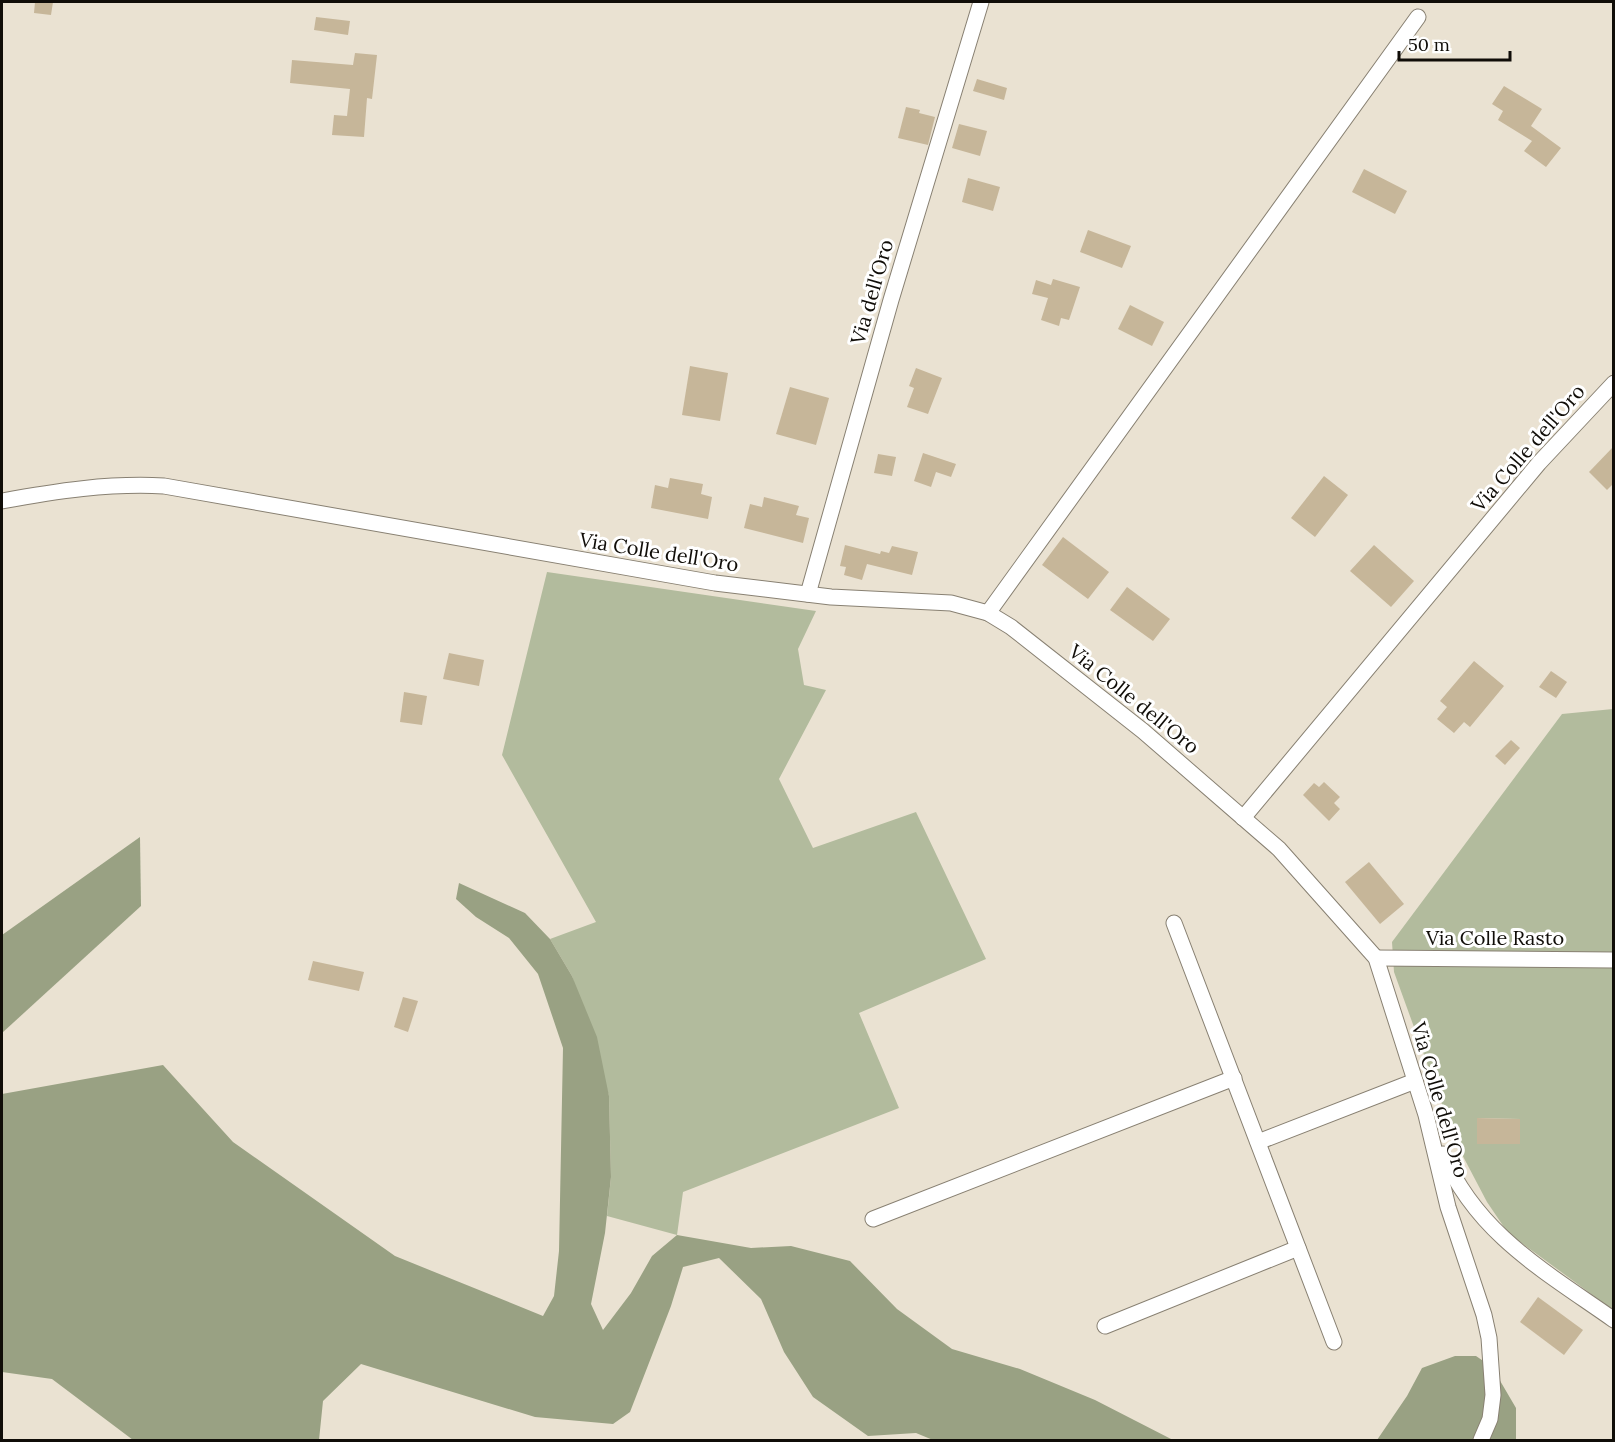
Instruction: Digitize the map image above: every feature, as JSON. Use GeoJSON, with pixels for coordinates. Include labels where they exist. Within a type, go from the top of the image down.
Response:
{"type":"FeatureCollection","features":[{"type":"Feature","properties":{"kind":"street","name":"Via dell'Oro"},"geometry":{"type":"LineString","coordinates":[[808,594],[891,300],[981,2]]}},
{"type":"Feature","properties":{"kind":"street"},"geometry":{"type":"LineString","coordinates":[[988,613],[1418,17]]}},
{"type":"Feature","properties":{"kind":"street","name":"Via Colle dell'Oro"},"geometry":{"type":"LineString","coordinates":[[1243,818],[1539,463],[1614,383]]}},
{"type":"Feature","properties":{"kind":"street","name":"Via Colle dell'Oro"},"geometry":{"type":"LineString","coordinates":[[2,501],[93,487],[164,486],[704,581],[808,594],[970,606],[988,613],[1011,627],[1143,731],[1279,849],[1376,958],[1426,1116],[1448,1207],[1484,1315],[1489,1338],[1493,1395],[1490,1419],[1481,1440]]}},
{"type":"Feature","properties":{"kind":"street"},"geometry":{"type":"LineString","coordinates":[[1174,923],[1334,1342]]}},
{"type":"Feature","properties":{"kind":"street","name":"Via Colle Rasto"},"geometry":{"type":"LineString","coordinates":[[1376,958],[1614,960]]}},
{"type":"Feature","properties":{"kind":"street"},"geometry":{"type":"LineString","coordinates":[[873,1219],[1233,1078]]}},
{"type":"Feature","properties":{"kind":"street"},"geometry":{"type":"LineString","coordinates":[[1258,1142],[1415,1081]]}},
{"type":"Feature","properties":{"kind":"street"},"geometry":{"type":"LineString","coordinates":[[1426,1116],[1451,1174],[1480,1215],[1522,1256],[1614,1320]]}},
{"type":"Feature","properties":{"kind":"street"},"geometry":{"type":"LineString","coordinates":[[1105,1326],[1298,1248]]}},
{"type":"Feature","properties":{"kind":"green space"},"geometry":{"type":"Polygon","coordinates":[[[547,572],[816,611],[798,649],[804,685],[826,690],[779,779],[813,848],[916,812],[986,959],[859,1013],[899,1108],[683,1192],[677,1235],[607,1216],[611,1177],[609,1096],[572,976],[550,939],[596,922],[502,755],[547,572]]]}},
{"type":"Feature","properties":{"kind":"green space"},"geometry":{"type":"Polygon","coordinates":[[[1613,709],[1613,1310],[1508,1233],[1487,1202],[1456,1143],[1394,972],[1392,942],[1562,714],[1613,709]],[[1478,1118],[1477,1144],[1520,1144],[1520,1119],[1478,1118]]]}},
{"type":"Feature","properties":{"kind":"green space"},"geometry":{"type":"Polygon","coordinates":[[[140,837],[141,906],[2,1033],[2,935],[140,837]]]}},
{"type":"Feature","properties":{"kind":"green space"},"geometry":{"type":"Polygon","coordinates":[[[459,883],[525,913],[550,939],[572,976],[597,1037],[609,1096],[611,1177],[605,1233],[591,1304],[603,1330],[631,1293],[652,1256],[677,1235],[751,1248],[791,1246],[850,1261],[897,1309],[952,1349],[1020,1369],[1095,1400],[1173,1440],[933,1440],[916,1433],[868,1436],[813,1397],[784,1352],[761,1299],[719,1258],[683,1267],[671,1306],[630,1412],[613,1424],[535,1417],[361,1364],[323,1401],[319,1440],[133,1440],[52,1379],[2,1372],[2,1094],[163,1065],[233,1142],[395,1256],[543,1316],[554,1296],[559,1251],[563,1048],[538,974],[509,938],[476,917],[456,899],[459,883]]]}},
{"type":"Feature","properties":{"kind":"green space"},"geometry":{"type":"Polygon","coordinates":[[[1455,1356],[1476,1356],[1492,1367],[1516,1408],[1516,1440],[1377,1440],[1407,1396],[1422,1368],[1455,1356]]]}},
{"type":"Feature","properties":{"kind":"building"},"geometry":{"type":"Polygon","coordinates":[[[35,2],[53,2],[51,15],[34,13],[35,2]]]}},
{"type":"Feature","properties":{"kind":"building"},"geometry":{"type":"Polygon","coordinates":[[[316,17],[350,21],[348,35],[314,30],[316,17]]]}},
{"type":"Feature","properties":{"kind":"building"},"geometry":{"type":"Polygon","coordinates":[[[355,53],[377,55],[372,99],[367,98],[364,137],[332,135],[334,115],[347,116],[350,89],[290,83],[292,60],[353,65],[355,53]]]}},
{"type":"Feature","properties":{"kind":"building"},"geometry":{"type":"Polygon","coordinates":[[[977,79],[1007,88],[1004,100],[973,91],[977,79]]]}},
{"type":"Feature","properties":{"kind":"building"},"geometry":{"type":"Polygon","coordinates":[[[1504,86],[1542,109],[1531,126],[1561,148],[1546,167],[1524,151],[1532,141],[1498,120],[1503,111],[1492,104],[1504,86]]]}},
{"type":"Feature","properties":{"kind":"building"},"geometry":{"type":"Polygon","coordinates":[[[906,107],[935,117],[928,145],[898,138],[906,107]]]}},
{"type":"Feature","properties":{"kind":"building"},"geometry":{"type":"Polygon","coordinates":[[[959,124],[987,131],[980,156],[952,148],[959,124]]]}},
{"type":"Feature","properties":{"kind":"building"},"geometry":{"type":"Polygon","coordinates":[[[1364,169],[1407,191],[1395,214],[1352,192],[1364,169]]]}},
{"type":"Feature","properties":{"kind":"building"},"geometry":{"type":"Polygon","coordinates":[[[968,178],[1000,187],[993,211],[962,202],[968,178]]]}},
{"type":"Feature","properties":{"kind":"building"},"geometry":{"type":"Polygon","coordinates":[[[1088,230],[1131,246],[1122,268],[1080,252],[1088,230]]]}},
{"type":"Feature","properties":{"kind":"building"},"geometry":{"type":"Polygon","coordinates":[[[1053,279],[1080,287],[1069,320],[1061,318],[1059,326],[1041,320],[1048,298],[1032,294],[1036,280],[1051,285],[1053,279]]]}},
{"type":"Feature","properties":{"kind":"building"},"geometry":{"type":"Polygon","coordinates":[[[1130,305],[1164,322],[1152,346],[1118,329],[1130,305]]]}},
{"type":"Feature","properties":{"kind":"building"},"geometry":{"type":"Polygon","coordinates":[[[690,366],[728,373],[720,421],[682,415],[690,366]]]}},
{"type":"Feature","properties":{"kind":"building"},"geometry":{"type":"Polygon","coordinates":[[[916,368],[942,378],[928,414],[907,407],[914,388],[909,386],[916,368]]]}},
{"type":"Feature","properties":{"kind":"building"},"geometry":{"type":"Polygon","coordinates":[[[790,387],[829,398],[816,445],[776,434],[790,387]]]}},
{"type":"Feature","properties":{"kind":"building"},"geometry":{"type":"Polygon","coordinates":[[[1614,446],[1614,483],[1607,490],[1589,472],[1614,446]]]}},
{"type":"Feature","properties":{"kind":"building"},"geometry":{"type":"Polygon","coordinates":[[[923,453],[956,464],[951,477],[936,472],[931,487],[914,481],[923,453]]]}},
{"type":"Feature","properties":{"kind":"building"},"geometry":{"type":"Polygon","coordinates":[[[878,454],[896,457],[892,476],[874,473],[878,454]]]}},
{"type":"Feature","properties":{"kind":"building"},"geometry":{"type":"Polygon","coordinates":[[[1324,476],[1348,495],[1315,537],[1291,518],[1324,476]]]}},
{"type":"Feature","properties":{"kind":"building"},"geometry":{"type":"Polygon","coordinates":[[[670,478],[703,484],[701,494],[712,497],[708,519],[651,508],[655,485],[668,488],[670,478]]]}},
{"type":"Feature","properties":{"kind":"building"},"geometry":{"type":"Polygon","coordinates":[[[764,497],[799,506],[796,515],[809,518],[803,543],[744,528],[750,504],[762,507],[764,497]]]}},
{"type":"Feature","properties":{"kind":"building"},"geometry":{"type":"Polygon","coordinates":[[[1063,537],[1109,572],[1088,599],[1042,565],[1063,537]]]}},
{"type":"Feature","properties":{"kind":"building"},"geometry":{"type":"Polygon","coordinates":[[[845,545],[880,554],[881,551],[889,553],[892,546],[918,552],[912,575],[867,564],[862,580],[844,575],[846,567],[840,566],[845,545]]]}},
{"type":"Feature","properties":{"kind":"building"},"geometry":{"type":"Polygon","coordinates":[[[1374,545],[1414,581],[1391,607],[1350,571],[1374,545]]]}},
{"type":"Feature","properties":{"kind":"building"},"geometry":{"type":"Polygon","coordinates":[[[1127,587],[1170,619],[1153,641],[1110,610],[1127,587]]]}},
{"type":"Feature","properties":{"kind":"building"},"geometry":{"type":"Polygon","coordinates":[[[449,653],[484,660],[479,686],[443,679],[449,653]]]}},
{"type":"Feature","properties":{"kind":"building"},"geometry":{"type":"Polygon","coordinates":[[[1474,661],[1504,686],[1470,727],[1464,722],[1454,733],[1437,719],[1447,707],[1440,701],[1474,661]]]}},
{"type":"Feature","properties":{"kind":"building"},"geometry":{"type":"Polygon","coordinates":[[[1551,671],[1567,682],[1556,698],[1539,687],[1551,671]]]}},
{"type":"Feature","properties":{"kind":"building"},"geometry":{"type":"Polygon","coordinates":[[[404,692],[427,696],[422,725],[400,722],[404,692]]]}},
{"type":"Feature","properties":{"kind":"building"},"geometry":{"type":"Polygon","coordinates":[[[1511,740],[1520,748],[1505,765],[1495,756],[1511,740]]]}},
{"type":"Feature","properties":{"kind":"building"},"geometry":{"type":"Polygon","coordinates":[[[1324,782],[1340,797],[1334,803],[1340,809],[1329,821],[1303,795],[1314,783],[1319,787],[1324,782]]]}},
{"type":"Feature","properties":{"kind":"building"},"geometry":{"type":"Polygon","coordinates":[[[1369,862],[1404,904],[1380,924],[1345,882],[1369,862]]]}},
{"type":"Feature","properties":{"kind":"building"},"geometry":{"type":"Polygon","coordinates":[[[313,961],[364,972],[359,991],[308,980],[313,961]]]}},
{"type":"Feature","properties":{"kind":"building"},"geometry":{"type":"Polygon","coordinates":[[[403,997],[418,1001],[408,1032],[394,1027],[403,997]]]}},
{"type":"Feature","properties":{"kind":"building"},"geometry":{"type":"Polygon","coordinates":[[[1477,1118],[1520,1119],[1520,1144],[1477,1144],[1477,1118]]]}},
{"type":"Feature","properties":{"kind":"building"},"geometry":{"type":"Polygon","coordinates":[[[1538,1297],[1583,1330],[1564,1355],[1520,1322],[1538,1297]]]}}]}
